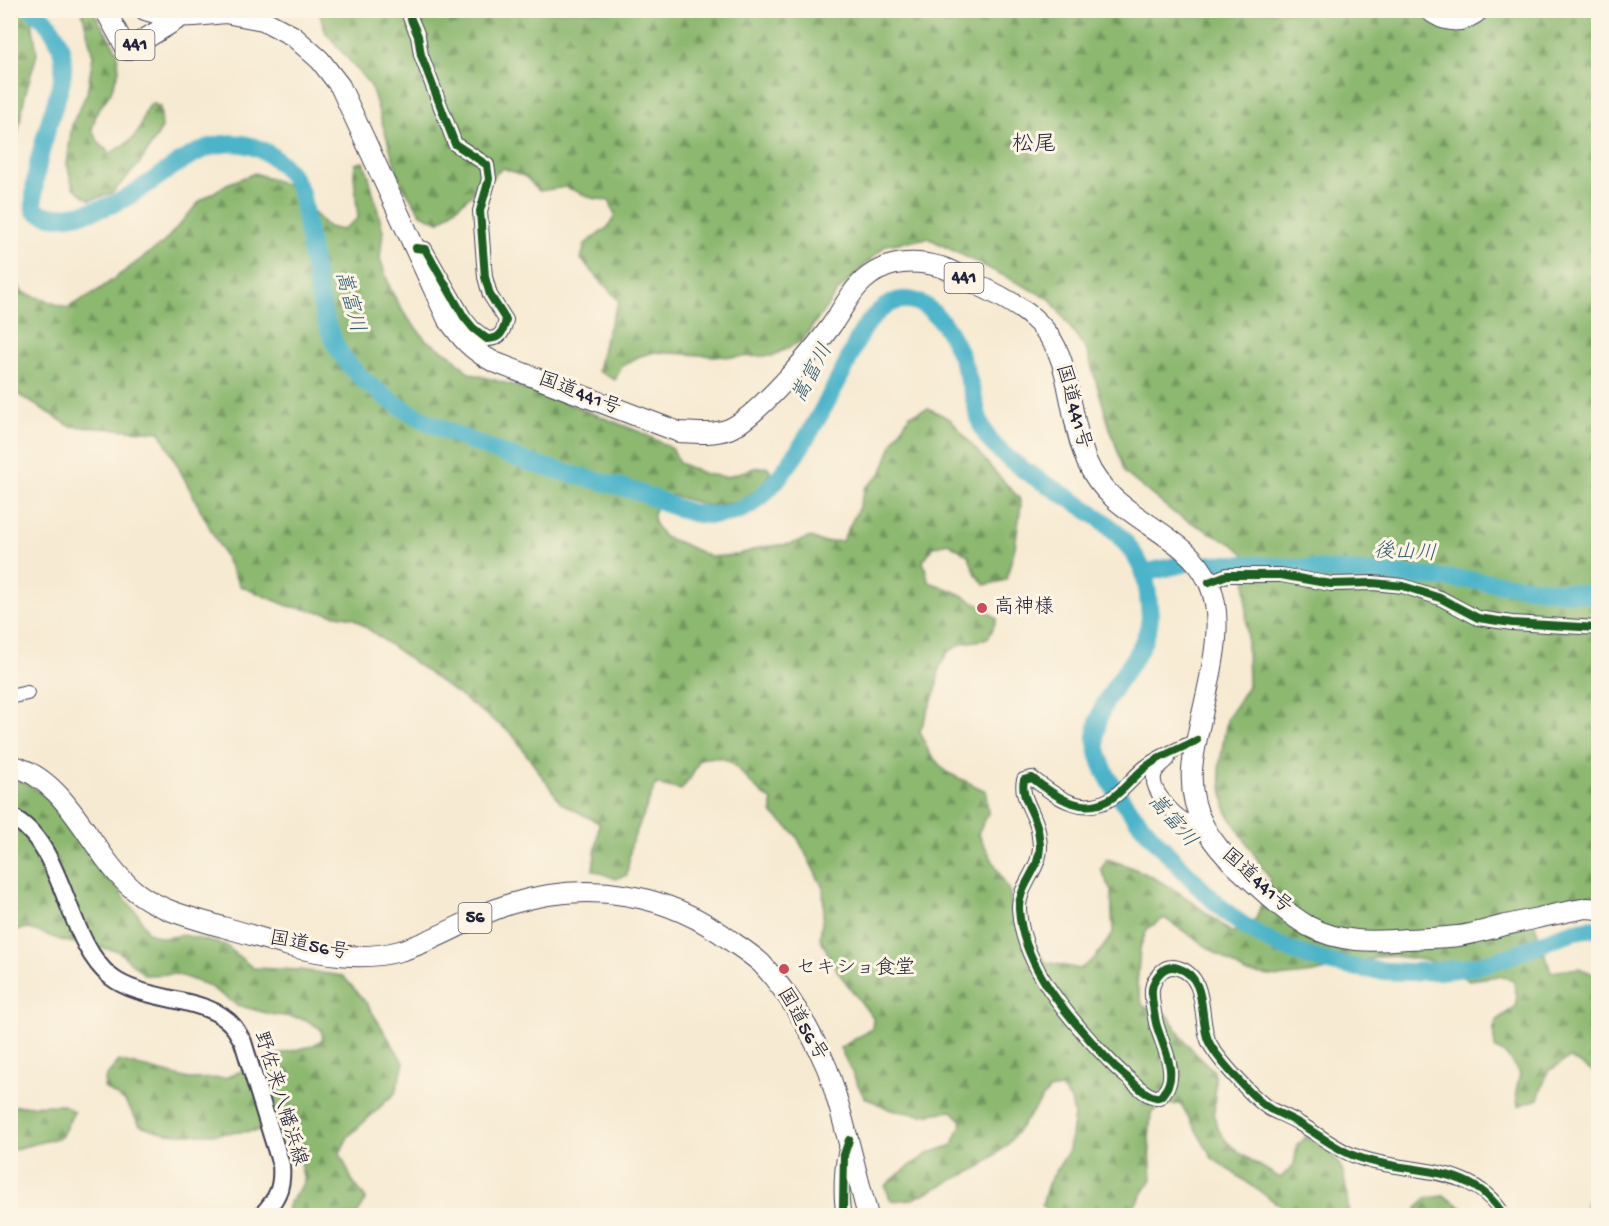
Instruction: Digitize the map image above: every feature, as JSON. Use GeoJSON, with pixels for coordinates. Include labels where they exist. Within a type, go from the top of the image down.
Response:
{"type":"FeatureCollection","features":[{"type":"Feature","properties":{"kind":"highway","name":"国道441号"},"geometry":{"type":"LineString","coordinates":[[105,10],[127,50],[181,17]]}},
{"type":"Feature","properties":{"kind":"highway","name":"国道441号"},"geometry":{"type":"LineString","coordinates":[[145,10],[168,17],[225,13],[263,20],[293,36],[320,60],[340,86],[447,318],[460,337],[475,351],[494,362],[679,432],[703,434],[729,429],[750,416],[821,340],[852,293],[866,277],[887,266],[913,262],[943,268],[1016,303],[1050,336],[1063,365],[1080,443],[1100,486],[1120,506],[1190,556],[1209,582],[1215,600],[1217,630],[1192,771],[1193,801],[1201,825],[1230,861],[1287,912],[1310,927],[1339,938],[1367,942],[1460,936],[1587,908],[1599,909]]}},
{"type":"Feature","properties":{"kind":"highway","name":"国道56号"},"geometry":{"type":"LineString","coordinates":[[10,765],[22,767],[46,782],[65,803],[116,873],[137,893],[172,912],[290,946],[335,955],[376,956],[402,951],[492,910],[535,896],[578,891],[632,895],[679,910],[715,928],[760,962],[802,1019],[828,1070],[868,1215]]}},
{"type":"Feature","properties":{"kind":"main road","name":"野佐来八幡浜線"},"geometry":{"type":"LineString","coordinates":[[10,816],[29,830],[45,853],[87,945],[98,964],[112,978],[133,989],[209,1010],[227,1021],[238,1034],[243,1042],[281,1165],[283,1183],[273,1202],[261,1215]]}},
{"type":"Feature","properties":{"kind":"street"},"geometry":{"type":"LineString","coordinates":[[407,10],[418,36],[421,55],[455,144],[487,165],[489,179],[480,210],[484,277],[490,295],[506,320],[503,332],[496,339],[487,339],[472,328],[425,249],[416,248]]}},
{"type":"Feature","properties":{"kind":"street"},"geometry":{"type":"LineString","coordinates":[[1424,10],[1442,22],[1455,25],[1473,20],[1484,10]]}},
{"type":"Feature","properties":{"kind":"street"},"geometry":{"type":"LineString","coordinates":[[1209,582],[1227,575],[1281,575],[1331,584],[1393,585],[1440,598],[1478,618],[1512,623],[1599,628]]}},
{"type":"Feature","properties":{"kind":"street"},"geometry":{"type":"LineString","coordinates":[[10,697],[27,693]]}},
{"type":"Feature","properties":{"kind":"street"},"geometry":{"type":"LineString","coordinates":[[1197,740],[1159,757],[1112,798],[1092,806],[1059,799],[1032,778],[1024,780],[1024,794],[1037,826],[1040,848],[1035,867],[1023,889],[1019,907],[1024,938],[1052,994],[1117,1069],[1141,1089],[1156,1097],[1161,1096],[1167,1089],[1171,1077],[1156,1022],[1152,990],[1156,978],[1164,968],[1175,966],[1186,971],[1196,980],[1209,1042],[1252,1095],[1269,1108],[1354,1156],[1375,1162],[1445,1173],[1471,1183],[1493,1200],[1504,1215]]}},
{"type":"Feature","properties":{"kind":"street"},"geometry":{"type":"LineString","coordinates":[[1176,751],[1155,772],[1156,792],[1188,823],[1201,825]]}},
{"type":"Feature","properties":{"kind":"street"},"geometry":{"type":"LineString","coordinates":[[843,1212],[844,1155],[849,1140]]}},
{"type":"Feature","properties":{"kind":"green space"},"geometry":{"type":"Polygon","coordinates":[[[11,10],[34,11],[32,21],[37,54],[25,95],[11,168],[11,10]]]}},
{"type":"Feature","properties":{"kind":"green space"},"geometry":{"type":"Polygon","coordinates":[[[82,11],[93,11],[117,51],[119,70],[111,92],[96,114],[92,130],[101,146],[111,153],[131,140],[137,134],[145,113],[152,103],[160,107],[162,128],[140,163],[112,193],[90,200],[73,187],[67,164],[72,124],[87,93],[93,56],[82,11]]]}},
{"type":"Feature","properties":{"kind":"green space"},"geometry":{"type":"Polygon","coordinates":[[[319,11],[1598,11],[1598,894],[1555,900],[1530,910],[1551,972],[1579,968],[1598,976],[1598,1078],[1596,1073],[1570,1058],[1548,1071],[1538,1099],[1518,1106],[1516,1091],[1520,1074],[1507,1056],[1495,1048],[1494,1032],[1498,1019],[1515,1007],[1517,996],[1513,980],[1499,976],[1469,980],[1431,961],[1387,955],[1314,973],[1279,977],[1246,973],[1164,918],[1147,929],[1140,948],[1137,985],[1143,1006],[1168,1015],[1182,1038],[1214,1071],[1214,1107],[1218,1128],[1241,1154],[1280,1178],[1294,1165],[1297,1145],[1306,1137],[1317,1143],[1333,1156],[1341,1167],[1349,1215],[1294,1215],[1212,1158],[1181,1104],[1163,1105],[1151,1113],[1149,1138],[1152,1179],[1131,1211],[1121,1215],[1054,1215],[1042,1205],[1048,1184],[1069,1150],[1074,1115],[1071,1100],[1061,1088],[1049,1090],[1007,1145],[980,1167],[913,1199],[891,1201],[885,1186],[929,1153],[953,1145],[962,1121],[952,1111],[922,1115],[891,1110],[864,1097],[840,1048],[872,1029],[873,1018],[838,972],[820,938],[824,907],[823,888],[796,835],[772,813],[772,801],[726,760],[700,759],[681,790],[656,784],[631,845],[627,875],[616,879],[593,870],[599,823],[561,803],[512,734],[353,618],[288,606],[240,586],[160,432],[70,426],[11,390],[10,269],[22,292],[67,308],[97,291],[163,243],[200,201],[227,184],[255,173],[287,185],[328,227],[342,230],[358,218],[354,175],[355,164],[363,162],[383,231],[380,258],[391,291],[406,316],[426,340],[452,356],[469,373],[538,392],[640,432],[673,449],[679,463],[705,474],[726,477],[754,468],[768,467],[771,472],[760,487],[739,502],[708,506],[672,495],[654,510],[654,523],[664,537],[711,557],[737,555],[762,547],[790,544],[811,537],[822,542],[842,541],[859,507],[865,488],[881,474],[894,440],[910,415],[928,408],[950,419],[1019,498],[1021,505],[1015,547],[1006,580],[985,585],[976,574],[968,555],[948,543],[933,547],[923,561],[929,582],[965,597],[997,619],[989,637],[963,643],[948,652],[939,668],[936,690],[920,731],[929,753],[946,772],[986,791],[988,814],[978,833],[1010,893],[1014,922],[1046,962],[1080,969],[1096,957],[1113,933],[1111,891],[1101,869],[1107,859],[1159,880],[1232,933],[1256,919],[1270,879],[1226,811],[1219,769],[1227,719],[1248,686],[1245,555],[1234,545],[1174,513],[1125,473],[1087,351],[1050,299],[928,238],[886,245],[838,291],[802,341],[772,356],[732,357],[655,352],[640,356],[623,365],[615,380],[598,371],[605,338],[619,301],[581,259],[585,244],[608,227],[615,216],[610,201],[592,198],[566,187],[539,191],[526,177],[503,168],[439,222],[421,214],[400,181],[371,86],[326,33],[319,11]]]}},
{"type":"Feature","properties":{"kind":"green space"},"geometry":{"type":"Polygon","coordinates":[[[11,779],[25,782],[51,801],[82,845],[139,916],[148,933],[163,938],[184,935],[225,945],[253,968],[300,970],[343,976],[367,1004],[404,1063],[395,1093],[348,1137],[340,1153],[352,1180],[366,1199],[357,1215],[287,1215],[288,1205],[304,1182],[298,1148],[284,1129],[211,1134],[160,1132],[140,1125],[125,1101],[104,1088],[106,1076],[119,1061],[189,1079],[225,1078],[283,1053],[312,1046],[323,1039],[321,1029],[305,1019],[270,1014],[237,1005],[207,985],[176,974],[145,975],[118,951],[64,941],[27,928],[11,932],[11,779]]]}},
{"type":"Feature","properties":{"kind":"green space"},"geometry":{"type":"Polygon","coordinates":[[[64,1105],[74,1112],[61,1137],[11,1150],[11,1106],[64,1105]]]}},
{"type":"Feature","properties":{"kind":"green space"},"geometry":{"type":"Polygon","coordinates":[[[1598,1190],[1598,1215],[1585,1215],[1588,1200],[1598,1190]]]}},
{"type":"Feature","properties":{"kind":"green space"},"geometry":{"type":"Polygon","coordinates":[[[1444,1196],[1472,1215],[1418,1215],[1417,1208],[1426,1198],[1444,1196]]]}},
{"type":"Feature","properties":{"kind":"green space"},"geometry":{"type":"Polygon","coordinates":[[[136,1206],[145,1215],[93,1215],[136,1206]]]}},
{"type":"Feature","properties":{"kind":"waterway","name":"嵩富川"},"geometry":{"type":"LineString","coordinates":[[33,10],[45,20],[57,38],[62,52],[63,66],[61,85],[39,160],[34,210],[45,215],[61,216],[85,213],[108,206],[124,199],[176,164],[213,146],[232,143],[251,146],[272,156],[289,173],[301,193],[324,316],[335,344],[350,366],[370,386],[395,404],[423,419],[481,445],[534,464],[644,494],[693,513],[707,515],[737,511],[750,505],[764,493],[791,461],[815,423],[859,337],[871,319],[884,307],[899,301],[908,300],[925,306],[935,314],[951,335],[967,374],[980,422],[991,442],[1009,459],[1094,514],[1113,530],[1130,549],[1143,571],[1150,616],[1146,634],[1140,649],[1105,704],[1096,735],[1097,750],[1111,783],[1133,815],[1218,905],[1264,938],[1295,952],[1362,969],[1397,972],[1466,967],[1498,960],[1572,932],[1598,928]]}},
{"type":"Feature","properties":{"kind":"waterway","name":"後山川"},"geometry":{"type":"LineString","coordinates":[[1143,573],[1184,564]]}},
{"type":"Feature","properties":{"kind":"waterway","name":"後山川"},"geometry":{"type":"LineString","coordinates":[[1209,564],[1244,564],[1471,580],[1598,596]]}},
{"type":"Feature","properties":{"kind":"cycle path"},"geometry":{"type":"LineString","coordinates":[[407,10],[418,36],[421,55],[455,144],[487,165],[489,179],[480,211],[485,277],[490,295],[506,320],[500,334],[495,338],[487,339],[473,328],[464,317],[425,249],[416,248]]}},
{"type":"Feature","properties":{"kind":"cycle path"},"geometry":{"type":"LineString","coordinates":[[1209,582],[1227,575],[1281,575],[1331,584],[1373,583],[1403,586],[1440,598],[1478,618],[1512,623],[1598,628]]}},
{"type":"Feature","properties":{"kind":"cycle path"},"geometry":{"type":"LineString","coordinates":[[1197,740],[1153,762],[1112,798],[1101,803],[1079,805],[1060,797],[1032,778],[1024,780],[1024,792],[1037,826],[1040,845],[1037,862],[1022,893],[1019,909],[1027,946],[1034,963],[1054,996],[1108,1060],[1148,1094],[1160,1097],[1168,1085],[1170,1068],[1156,1023],[1152,986],[1163,970],[1176,967],[1188,973],[1194,980],[1201,999],[1205,1031],[1218,1057],[1263,1104],[1355,1156],[1375,1162],[1436,1172],[1474,1186],[1490,1198],[1504,1216]]}},
{"type":"Feature","properties":{"kind":"cycle path"},"geometry":{"type":"LineString","coordinates":[[844,1216],[844,1155],[849,1140]]}},
{"type":"Feature","properties":{"kind":"place","name":"高神様"},"geometry":{"type":"Point","coordinates":[982,608]}},
{"type":"Feature","properties":{"kind":"place","name":"セキショ食堂"},"geometry":{"type":"Point","coordinates":[784,969]}},
{"type":"Feature","properties":{"kind":"district","name":"松尾"},"geometry":{"type":"Point","coordinates":[1034,146]}}]}
